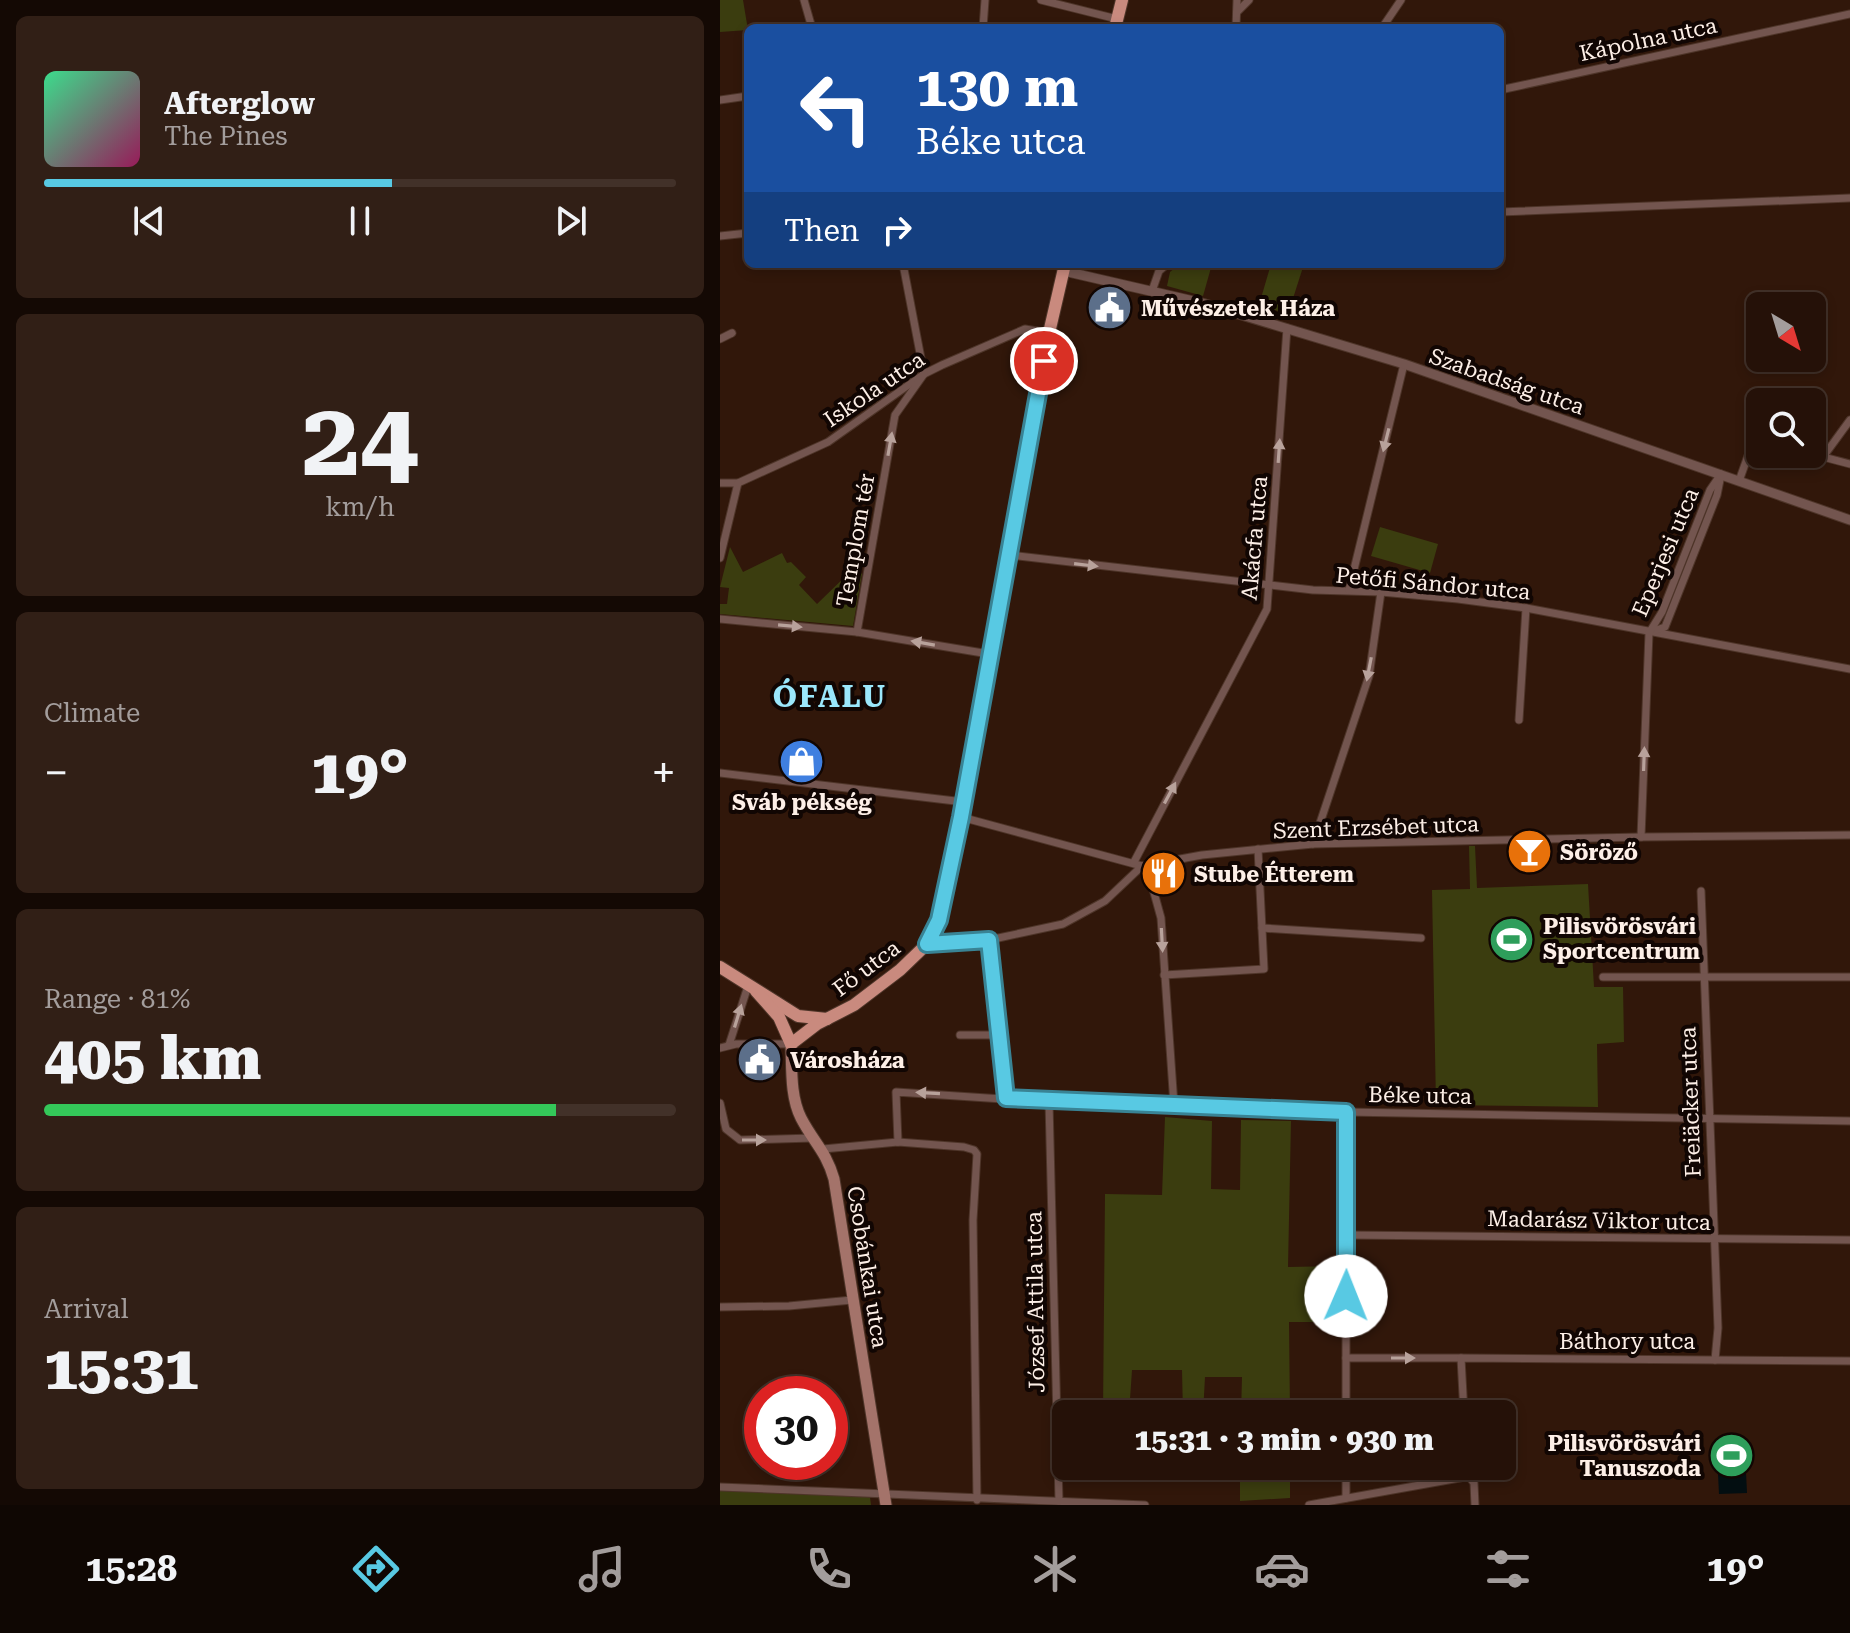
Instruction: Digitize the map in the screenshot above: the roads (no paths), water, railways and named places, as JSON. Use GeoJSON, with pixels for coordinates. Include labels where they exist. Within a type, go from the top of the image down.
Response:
{"type":"FeatureCollection","features":[{"type":"Feature","properties":{"kind":"main road"},"geometry":{"type":"LineString","coordinates":[[1116,24],[1122,0]]}},
{"type":"Feature","properties":{"kind":"main road","name":"Fő utca"},"geometry":{"type":"LineString","coordinates":[[720,967],[798,1016],[827,1019],[864,998],[927,944],[939,920],[964,802],[1049,333],[1064,268]]}},
{"type":"Feature","properties":{"kind":"main road"},"geometry":{"type":"LineString","coordinates":[[752,988],[779,1017],[792,1041]]}},
{"type":"Feature","properties":{"kind":"main road"},"geometry":{"type":"LineString","coordinates":[[792,1041],[800,1027],[798,1016]]}},
{"type":"Feature","properties":{"kind":"main road"},"geometry":{"type":"LineString","coordinates":[[792,1041],[827,1019]]}},
{"type":"Feature","properties":{"kind":"main road","name":"Csobánkai utca"},"geometry":{"type":"LineString","coordinates":[[792,1041],[795,1102],[801,1118],[823,1149],[834,1179],[885,1500]]}},
{"type":"Feature","properties":{"kind":"street"},"geometry":{"type":"LineString","coordinates":[[804,0],[811,24]]}},
{"type":"Feature","properties":{"kind":"street"},"geometry":{"type":"LineString","coordinates":[[983,24],[985,0]]}},
{"type":"Feature","properties":{"kind":"street"},"geometry":{"type":"LineString","coordinates":[[1041,0],[1116,24]]}},
{"type":"Feature","properties":{"kind":"street"},"geometry":{"type":"LineString","coordinates":[[1236,24],[1237,0]]}},
{"type":"Feature","properties":{"kind":"street"},"geometry":{"type":"LineString","coordinates":[[1237,12],[1249,0]]}},
{"type":"Feature","properties":{"kind":"street"},"geometry":{"type":"LineString","coordinates":[[1385,24],[1401,0]]}},
{"type":"Feature","properties":{"kind":"street","name":"Kápolna utca"},"geometry":{"type":"LineString","coordinates":[[1504,89],[1850,14]]}},
{"type":"Feature","properties":{"kind":"street"},"geometry":{"type":"LineString","coordinates":[[720,100],[744,97]]}},
{"type":"Feature","properties":{"kind":"street"},"geometry":{"type":"LineString","coordinates":[[1504,212],[1850,198]]}},
{"type":"Feature","properties":{"kind":"street"},"geometry":{"type":"LineString","coordinates":[[720,236],[744,233]]}},
{"type":"Feature","properties":{"kind":"street"},"geometry":{"type":"LineString","coordinates":[[904,268],[924,374]]}},
{"type":"Feature","properties":{"kind":"street","name":"Szabadság utca"},"geometry":{"type":"LineString","coordinates":[[1064,268],[1202,303],[1404,364],[1850,520]]}},
{"type":"Feature","properties":{"kind":"street"},"geometry":{"type":"LineString","coordinates":[[1150,291],[1162,268]]}},
{"type":"Feature","properties":{"kind":"street","name":"Akácfa utca"},"geometry":{"type":"LineString","coordinates":[[1134,862],[1267,609],[1287,328]]}},
{"type":"Feature","properties":{"kind":"street","name":"Iskola utca"},"geometry":{"type":"LineString","coordinates":[[720,483],[738,483],[828,442],[924,374],[1025,329],[1049,333]]}},
{"type":"Feature","properties":{"kind":"street"},"geometry":{"type":"LineString","coordinates":[[720,339],[732,333]]}},
{"type":"Feature","properties":{"kind":"street"},"geometry":{"type":"LineString","coordinates":[[1349,590],[1404,364]]}},
{"type":"Feature","properties":{"kind":"street","name":"Templom tér"},"geometry":{"type":"LineString","coordinates":[[720,619],[857,632],[895,415],[924,374]]}},
{"type":"Feature","properties":{"kind":"street"},"geometry":{"type":"LineString","coordinates":[[1826,453],[1850,420]]}},
{"type":"Feature","properties":{"kind":"street"},"geometry":{"type":"LineString","coordinates":[[1826,458],[1850,464]]}},
{"type":"Feature","properties":{"kind":"street"},"geometry":{"type":"LineString","coordinates":[[1739,481],[1746,461]]}},
{"type":"Feature","properties":{"kind":"street","name":"Eperjesi utca"},"geometry":{"type":"LineString","coordinates":[[1641,837],[1649,633],[1665,627],[1717,495],[1721,474]]}},
{"type":"Feature","properties":{"kind":"street"},"geometry":{"type":"LineString","coordinates":[[720,558],[738,483]]}},
{"type":"Feature","properties":{"kind":"street","name":"Petőfi Sándor utca"},"geometry":{"type":"LineString","coordinates":[[1009,555],[1313,590],[1381,592],[1526,608],[1850,669]]}},
{"type":"Feature","properties":{"kind":"street"},"geometry":{"type":"LineString","coordinates":[[1313,844],[1369,676],[1381,592]]}},
{"type":"Feature","properties":{"kind":"street"},"geometry":{"type":"LineString","coordinates":[[1519,720],[1526,608]]}},
{"type":"Feature","properties":{"kind":"street"},"geometry":{"type":"LineString","coordinates":[[857,632],[989,654]]}},
{"type":"Feature","properties":{"kind":"street"},"geometry":{"type":"LineString","coordinates":[[720,773],[964,802]]}},
{"type":"Feature","properties":{"kind":"street"},"geometry":{"type":"LineString","coordinates":[[961,817],[1142,866],[1150,878],[1161,918],[1174,1105]]}},
{"type":"Feature","properties":{"kind":"street","name":"Szent Erzsébet utca"},"geometry":{"type":"LineString","coordinates":[[1142,866],[1202,855],[1313,844],[1850,835]]}},
{"type":"Feature","properties":{"kind":"street"},"geometry":{"type":"LineString","coordinates":[[1164,975],[1262,971],[1258,849]]}},
{"type":"Feature","properties":{"kind":"street"},"geometry":{"type":"LineString","coordinates":[[927,944],[989,940],[1047,929],[1074,920],[1105,901],[1142,866]]}},
{"type":"Feature","properties":{"kind":"street","name":"Freiäcker utca"},"geometry":{"type":"LineString","coordinates":[[1701,891],[1718,1328],[1715,1360]]}},
{"type":"Feature","properties":{"kind":"street"},"geometry":{"type":"LineString","coordinates":[[1262,928],[1421,938]]}},
{"type":"Feature","properties":{"kind":"street"},"geometry":{"type":"LineString","coordinates":[[989,940],[1006,1098]]}},
{"type":"Feature","properties":{"kind":"street"},"geometry":{"type":"LineString","coordinates":[[1603,977],[1850,977]]}},
{"type":"Feature","properties":{"kind":"street"},"geometry":{"type":"LineString","coordinates":[[729,1045],[752,988]]}},
{"type":"Feature","properties":{"kind":"street"},"geometry":{"type":"LineString","coordinates":[[960,1035],[1000,1035]]}},
{"type":"Feature","properties":{"kind":"street"},"geometry":{"type":"LineString","coordinates":[[720,1048],[792,1041]]}},
{"type":"Feature","properties":{"kind":"street","name":"Béke utca"},"geometry":{"type":"LineString","coordinates":[[898,1142],[896,1092],[1049,1102],[1346,1112],[1850,1121]]}},
{"type":"Feature","properties":{"kind":"street","name":"József Attila utca"},"geometry":{"type":"LineString","coordinates":[[1049,1102],[1059,1501]]}},
{"type":"Feature","properties":{"kind":"street"},"geometry":{"type":"LineString","coordinates":[[720,1103],[726,1129],[740,1140],[813,1138]]}},
{"type":"Feature","properties":{"kind":"street"},"geometry":{"type":"LineString","coordinates":[[1346,1112],[1346,1400]]}},
{"type":"Feature","properties":{"kind":"street"},"geometry":{"type":"LineString","coordinates":[[823,1149],[898,1142],[974,1150],[977,1154],[973,1220],[977,1500]]}},
{"type":"Feature","properties":{"kind":"street","name":"Madarász Viktor utca"},"geometry":{"type":"LineString","coordinates":[[1347,1235],[1850,1240]]}},
{"type":"Feature","properties":{"kind":"street"},"geometry":{"type":"LineString","coordinates":[[720,1307],[789,1306],[852,1300]]}},
{"type":"Feature","properties":{"kind":"street","name":"Báthory utca"},"geometry":{"type":"LineString","coordinates":[[1346,1358],[1850,1361]]}},
{"type":"Feature","properties":{"kind":"street"},"geometry":{"type":"LineString","coordinates":[[1461,1358],[1463,1400]]}},
{"type":"Feature","properties":{"kind":"street"},"geometry":{"type":"LineString","coordinates":[[1346,1480],[1346,1498]]}},
{"type":"Feature","properties":{"kind":"street"},"geometry":{"type":"LineString","coordinates":[[1309,1505],[1424,1480]]}},
{"type":"Feature","properties":{"kind":"street"},"geometry":{"type":"LineString","coordinates":[[1473,1480],[1475,1505]]}},
{"type":"Feature","properties":{"kind":"street"},"geometry":{"type":"LineString","coordinates":[[720,1487],[885,1500],[1145,1505]]}},
{"type":"Feature","properties":{"kind":"place","name":"Művészetek Háza"},"geometry":{"type":"Point","coordinates":[1110,308]}},
{"type":"Feature","properties":{"kind":"place","name":"Sváb pékség"},"geometry":{"type":"Point","coordinates":[802,761]}},
{"type":"Feature","properties":{"kind":"place","name":"Söröző"},"geometry":{"type":"Point","coordinates":[1529,852]}},
{"type":"Feature","properties":{"kind":"place","name":"Stube Étterem"},"geometry":{"type":"Point","coordinates":[1163,874]}},
{"type":"Feature","properties":{"kind":"place","name":"Pilisvörösvári Sportcentrum"},"geometry":{"type":"Point","coordinates":[1512,939]}},
{"type":"Feature","properties":{"kind":"place","name":"Városháza"},"geometry":{"type":"Point","coordinates":[759,1060]}},
{"type":"Feature","properties":{"kind":"place","name":"Pilisvörösvári Tanuszoda"},"geometry":{"type":"Point","coordinates":[1732,1456]}},
{"type":"Feature","properties":{"kind":"district","name":"ÓFALU"},"geometry":{"type":"Point","coordinates":[830,697]}}]}
